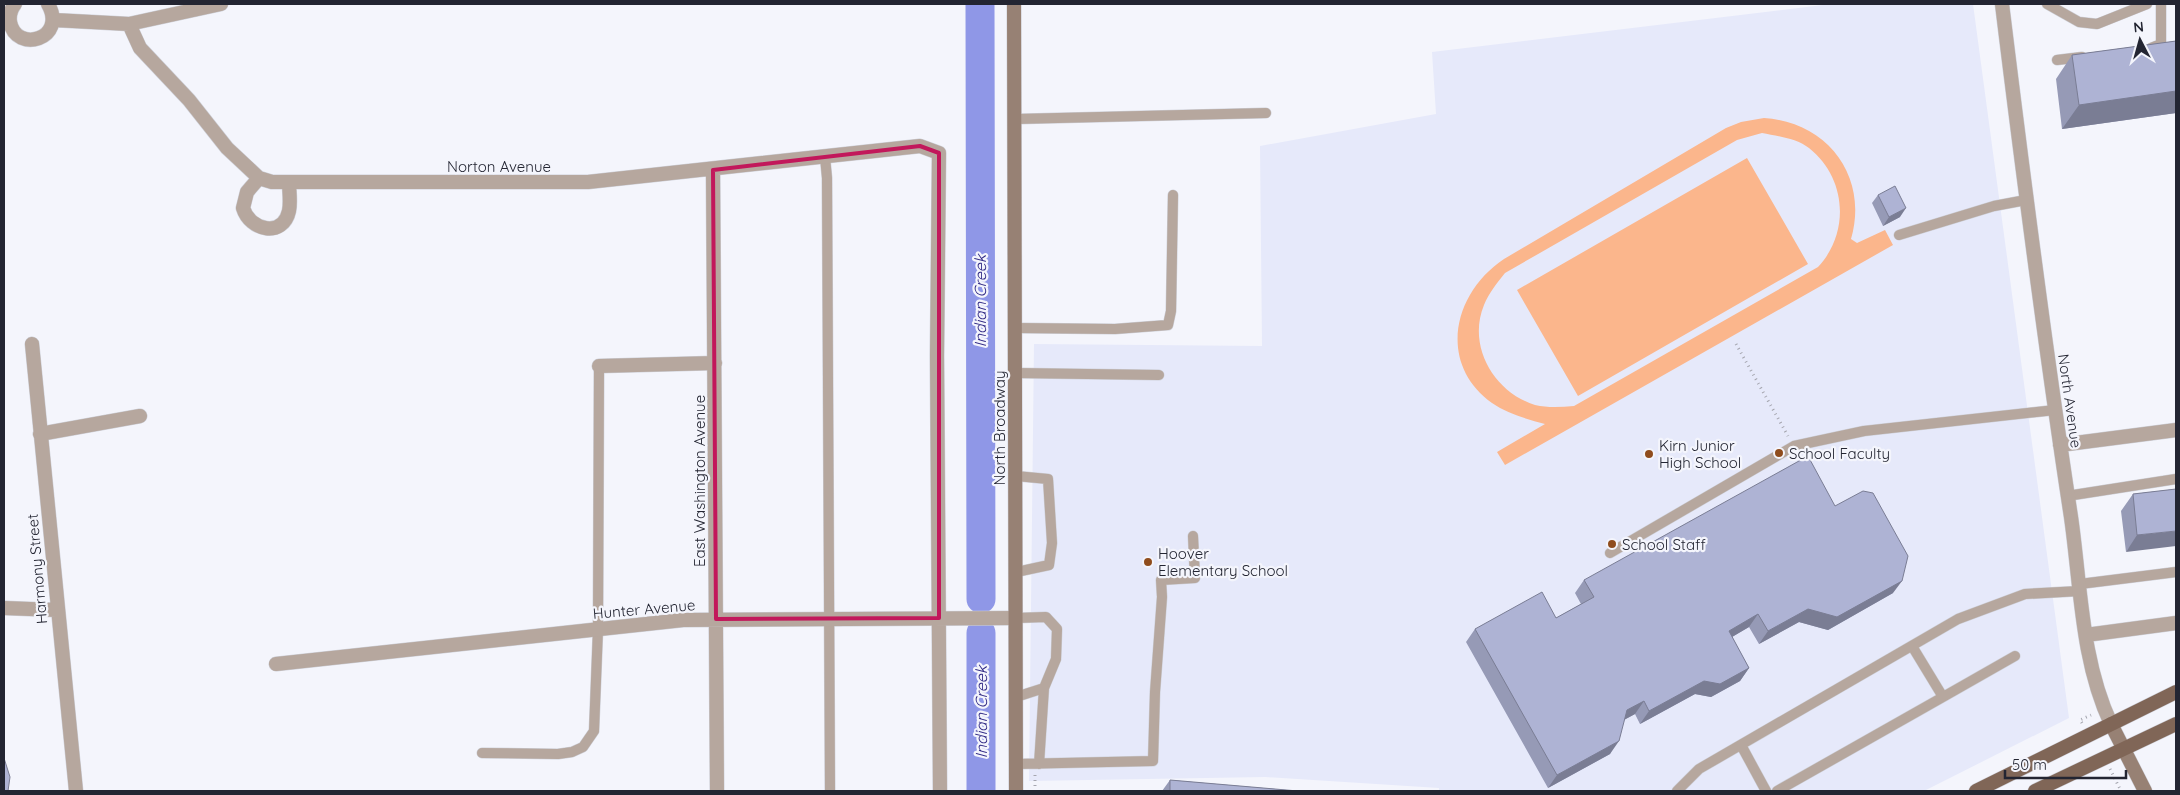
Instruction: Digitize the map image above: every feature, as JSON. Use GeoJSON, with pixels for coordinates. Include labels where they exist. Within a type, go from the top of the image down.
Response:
{"type":"FeatureCollection","features":[{"type":"Feature","properties":{"kind":"main road","name":"North Broadway"},"geometry":{"type":"LineString","coordinates":[[1014,4],[1016,791]]}},
{"type":"Feature","properties":{"kind":"main road"},"geometry":{"type":"LineString","coordinates":[[1976,791],[2176,692]]}},
{"type":"Feature","properties":{"kind":"main road","name":"North Avenue"},"geometry":{"type":"LineString","coordinates":[[2111,724],[2145,791]]}},
{"type":"Feature","properties":{"kind":"main road"},"geometry":{"type":"LineString","coordinates":[[2035,791],[2176,724]]}},
{"type":"Feature","properties":{"kind":"street"},"geometry":{"type":"LineString","coordinates":[[15,4],[9,16],[10,25],[15,33],[22,38],[30,40],[46,35],[54,20],[48,4]]}},
{"type":"Feature","properties":{"kind":"street"},"geometry":{"type":"LineString","coordinates":[[54,20],[129,24],[221,4]]}},
{"type":"Feature","properties":{"kind":"street","name":"North Avenue"},"geometry":{"type":"LineString","coordinates":[[2002,4],[2026,200],[2086,635],[2098,693],[2111,724]]}},
{"type":"Feature","properties":{"kind":"street"},"geometry":{"type":"LineString","coordinates":[[129,24],[140,48],[189,100],[227,148],[259,178],[247,192],[243,208],[252,223],[260,228],[268,228],[277,226],[284,220],[289,211],[289,182]]}},
{"type":"Feature","properties":{"kind":"street","name":"Norton Avenue"},"geometry":{"type":"LineString","coordinates":[[259,178],[289,182],[318,180],[588,182],[713,170],[920,146],[939,153],[939,618]]}},
{"type":"Feature","properties":{"kind":"street","name":"East Washington Avenue"},"geometry":{"type":"LineString","coordinates":[[713,170],[717,791]]}},
{"type":"Feature","properties":{"kind":"street","name":"Harmony Street"},"geometry":{"type":"LineString","coordinates":[[32,344],[56,610],[76,791]]}},
{"type":"Feature","properties":{"kind":"street"},"geometry":{"type":"LineString","coordinates":[[599,366],[715,363]]}},
{"type":"Feature","properties":{"kind":"street"},"geometry":{"type":"LineString","coordinates":[[40,434],[140,416]]}},
{"type":"Feature","properties":{"kind":"street"},"geometry":{"type":"LineString","coordinates":[[2060,446],[2176,430]]}},
{"type":"Feature","properties":{"kind":"street"},"geometry":{"type":"LineString","coordinates":[[4,608],[56,610]]}},
{"type":"Feature","properties":{"kind":"street"},"geometry":{"type":"LineString","coordinates":[[939,618],[940,791]]}},
{"type":"Feature","properties":{"kind":"street","name":"Hunter Avenue"},"geometry":{"type":"LineString","coordinates":[[276,664],[662,622],[716,619],[1016,618]]}},
{"type":"Feature","properties":{"kind":"street"},"geometry":{"type":"LineString","coordinates":[[2086,635],[2176,623]]}},
{"type":"Feature","properties":{"kind":"lane"},"geometry":{"type":"LineString","coordinates":[[2047,4],[2079,22],[2097,24],[2147,4]]}},
{"type":"Feature","properties":{"kind":"lane"},"geometry":{"type":"LineString","coordinates":[[2143,49],[2161,44],[2161,4]]}},
{"type":"Feature","properties":{"kind":"lane"},"geometry":{"type":"LineString","coordinates":[[2057,60],[2095,55]]}},
{"type":"Feature","properties":{"kind":"lane"},"geometry":{"type":"LineString","coordinates":[[1014,119],[1266,113]]}},
{"type":"Feature","properties":{"kind":"lane"},"geometry":{"type":"LineString","coordinates":[[825,157],[828,178],[830,791]]}},
{"type":"Feature","properties":{"kind":"lane"},"geometry":{"type":"LineString","coordinates":[[1015,328],[1115,329],[1168,326],[1171,311],[1173,195]]}},
{"type":"Feature","properties":{"kind":"lane"},"geometry":{"type":"LineString","coordinates":[[1899,235],[1994,206],[2026,200]]}},
{"type":"Feature","properties":{"kind":"lane"},"geometry":{"type":"LineString","coordinates":[[482,753],[558,754],[583,747],[594,730],[598,629],[599,366]]}},
{"type":"Feature","properties":{"kind":"lane"},"geometry":{"type":"LineString","coordinates":[[1015,373],[1159,375]]}},
{"type":"Feature","properties":{"kind":"lane"},"geometry":{"type":"LineString","coordinates":[[1610,553],[1794,446],[1864,431],[2055,410]]}},
{"type":"Feature","properties":{"kind":"lane"},"geometry":{"type":"LineString","coordinates":[[1016,476],[1048,479],[1052,543],[1049,565],[1016,572]]}},
{"type":"Feature","properties":{"kind":"lane"},"geometry":{"type":"LineString","coordinates":[[2068,496],[2176,479]]}},
{"type":"Feature","properties":{"kind":"lane"},"geometry":{"type":"LineString","coordinates":[[1016,764],[1037,768],[1154,761],[1155,692],[1162,597],[1161,580],[1195,578],[1194,536]]}},
{"type":"Feature","properties":{"kind":"lane"},"geometry":{"type":"LineString","coordinates":[[1677,791],[1699,769],[1958,619],[2025,594],[2080,588],[2176,572]]}},
{"type":"Feature","properties":{"kind":"lane"},"geometry":{"type":"LineString","coordinates":[[1016,618],[1046,617],[1057,629],[1056,659],[1044,688],[1037,768]]}},
{"type":"Feature","properties":{"kind":"lane"},"geometry":{"type":"LineString","coordinates":[[1912,646],[1943,697]]}},
{"type":"Feature","properties":{"kind":"lane"},"geometry":{"type":"LineString","coordinates":[[1777,791],[2015,656]]}},
{"type":"Feature","properties":{"kind":"lane"},"geometry":{"type":"LineString","coordinates":[[1016,697],[1044,688]]}},
{"type":"Feature","properties":{"kind":"lane"},"geometry":{"type":"LineString","coordinates":[[1740,745],[1766,791]]}},
{"type":"Feature","properties":{"kind":"path"},"geometry":{"type":"LineString","coordinates":[[1736,344],[1794,446]]}},
{"type":"Feature","properties":{"kind":"path"},"geometry":{"type":"LineString","coordinates":[[1035,791],[1037,768]]}},
{"type":"Feature","properties":{"kind":"highlighted area"},"geometry":{"type":"Polygon","coordinates":[[[920,146],[939,153],[939,618],[716,619],[713,170],[920,146]]]}},
{"type":"Feature","properties":{"kind":"shaded area","name":"Kirn Junior High School"},"geometry":{"type":"Polygon","coordinates":[[[1831,4],[1973,4],[2069,718],[1924,791],[1439,791],[1439,788],[1265,777],[1029,781],[1034,344],[1262,346],[1260,146],[1436,114],[1432,52],[1831,4]]]}},
{"type":"Feature","properties":{"kind":"shaded area"},"geometry":{"type":"Polygon","coordinates":[[[1764,118],[1787,122],[1807,130],[1824,142],[1838,157],[1848,175],[1854,194],[1855,216],[1851,239],[1857,243],[1885,230],[1893,245],[1505,465],[1497,452],[1545,424],[1511,413],[1492,403],[1475,387],[1464,368],[1458,349],[1458,329],[1463,309],[1473,290],[1487,273],[1504,259],[1726,128],[1741,122],[1764,118]],[[1762,133],[1737,140],[1505,273],[1488,296],[1484,305],[1479,336],[1488,366],[1507,390],[1520,399],[1535,405],[1550,407],[1574,406],[1818,267],[1828,253],[1835,238],[1839,222],[1840,206],[1831,174],[1822,160],[1804,145],[1780,136],[1762,133]]]}},
{"type":"Feature","properties":{"kind":"shaded area"},"geometry":{"type":"Polygon","coordinates":[[[1747,158],[1808,264],[1578,396],[1517,290],[1747,158]]]}},
{"type":"Feature","properties":{"kind":"building"},"geometry":{"type":"Polygon","coordinates":[[[2176,41],[2176,91],[2079,105],[2072,55],[2176,41]]]}},
{"type":"Feature","properties":{"kind":"building"},"geometry":{"type":"Polygon","coordinates":[[[1895,186],[1906,208],[1889,217],[1878,195],[1895,186]]]}},
{"type":"Feature","properties":{"kind":"building","name":"Kirn Junior High School"},"geometry":{"type":"Polygon","coordinates":[[[1808,456],[1835,506],[1863,491],[1873,493],[1908,556],[1902,581],[1837,617],[1808,609],[1768,631],[1758,614],[1729,631],[1749,668],[1720,684],[1704,681],[1649,711],[1644,701],[1627,710],[1619,741],[1557,775],[1475,629],[1542,592],[1556,618],[1594,597],[1584,580],[1808,456]]]}},
{"type":"Feature","properties":{"kind":"building"},"geometry":{"type":"Polygon","coordinates":[[[2176,489],[2176,531],[2137,535],[2133,494],[2176,489]]]}},
{"type":"Feature","properties":{"kind":"building"},"geometry":{"type":"Polygon","coordinates":[[[4,758],[10,777],[8,791],[4,791],[4,758]]]}},
{"type":"Feature","properties":{"kind":"building"},"geometry":{"type":"Polygon","coordinates":[[[1170,780],[1298,791],[1170,791],[1170,780]]]}},
{"type":"Feature","properties":{"kind":"waterway","name":"Indian Creek"},"geometry":{"type":"LineString","coordinates":[[980,4],[981,599]]}},
{"type":"Feature","properties":{"kind":"waterway","name":"Indian Creek"},"geometry":{"type":"LineString","coordinates":[[981,633],[981,791]]}},
{"type":"Feature","properties":{"kind":"place","name":"School Faculty"},"geometry":{"type":"Point","coordinates":[1779,453]}},
{"type":"Feature","properties":{"kind":"place","name":"Kirn Junior High School"},"geometry":{"type":"Point","coordinates":[1649,454]}},
{"type":"Feature","properties":{"kind":"place","name":"School Staff"},"geometry":{"type":"Point","coordinates":[1612,544]}},
{"type":"Feature","properties":{"kind":"place","name":"Hoover Elementary School"},"geometry":{"type":"Point","coordinates":[1148,562]}}]}
